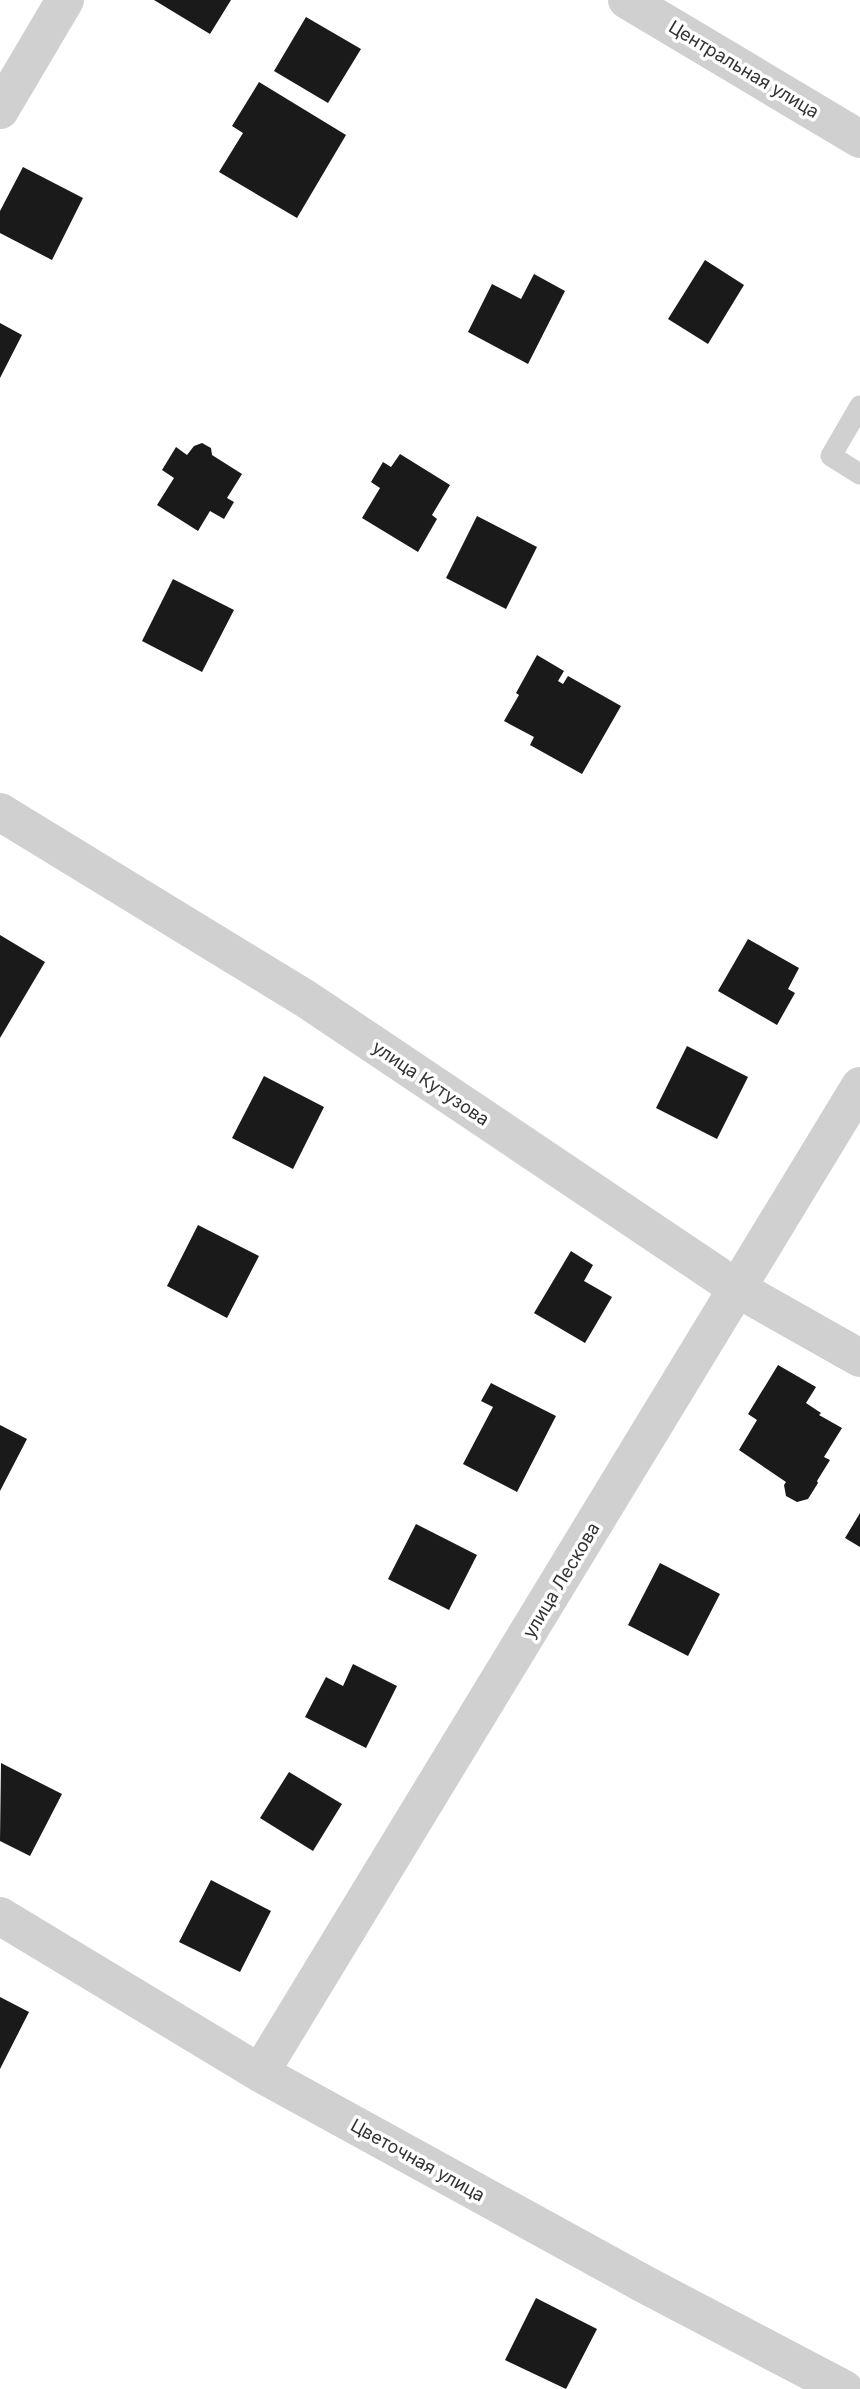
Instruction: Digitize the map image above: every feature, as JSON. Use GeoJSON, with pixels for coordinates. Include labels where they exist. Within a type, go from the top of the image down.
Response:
{"type":"FeatureCollection","features":[{"type":"Feature","properties":{"kind":"street"},"geometry":{"type":"LineString","coordinates":[[0,110],[65,0]]}},
{"type":"Feature","properties":{"kind":"street","name":"Центральная улица"},"geometry":{"type":"LineString","coordinates":[[627,0],[860,139]]}},
{"type":"Feature","properties":{"kind":"street","name":"улица Кутузова"},"geometry":{"type":"LineString","coordinates":[[0,812],[306,999],[738,1289],[860,1358]]}},
{"type":"Feature","properties":{"kind":"street","name":"улица Лескова"},"geometry":{"type":"LineString","coordinates":[[260,2073],[860,1086]]}},
{"type":"Feature","properties":{"kind":"street","name":"Цветочная улица"},"geometry":{"type":"LineString","coordinates":[[0,1916],[260,2073],[644,2284],[844,2389]]}},
{"type":"Feature","properties":{"kind":"lane"},"geometry":{"type":"LineString","coordinates":[[860,406],[831,456],[860,474]]}},
{"type":"Feature","properties":{"kind":"building"},"geometry":{"type":"Polygon","coordinates":[[[154,0],[231,0],[210,34],[154,0]]]}},
{"type":"Feature","properties":{"kind":"building"},"geometry":{"type":"Polygon","coordinates":[[[306,17],[361,49],[328,103],[274,71],[306,17]]]}},
{"type":"Feature","properties":{"kind":"building"},"geometry":{"type":"Polygon","coordinates":[[[259,82],[346,135],[297,218],[219,172],[243,133],[232,126],[259,82]]]}},
{"type":"Feature","properties":{"kind":"building"},"geometry":{"type":"Polygon","coordinates":[[[23,167],[83,198],[52,260],[0,233],[0,211],[23,167]]]}},
{"type":"Feature","properties":{"kind":"building"},"geometry":{"type":"Polygon","coordinates":[[[705,260],[744,285],[708,344],[668,319],[705,260]]]}},
{"type":"Feature","properties":{"kind":"building"},"geometry":{"type":"Polygon","coordinates":[[[534,274],[565,291],[528,364],[468,332],[492,284],[521,299],[534,274]]]}},
{"type":"Feature","properties":{"kind":"building"},"geometry":{"type":"Polygon","coordinates":[[[0,323],[22,335],[0,378],[0,323]]]}},
{"type":"Feature","properties":{"kind":"building"},"geometry":{"type":"Polygon","coordinates":[[[202,443],[211,448],[212,455],[242,474],[227,498],[234,502],[224,519],[210,511],[198,531],[157,505],[174,478],[162,470],[176,447],[187,455],[194,446],[202,443]]]}},
{"type":"Feature","properties":{"kind":"building"},"geometry":{"type":"Polygon","coordinates":[[[400,454],[450,485],[432,515],[437,519],[418,552],[362,518],[380,488],[371,482],[383,462],[391,467],[400,454]]]}},
{"type":"Feature","properties":{"kind":"building"},"geometry":{"type":"Polygon","coordinates":[[[477,516],[537,547],[506,609],[446,578],[477,516]]]}},
{"type":"Feature","properties":{"kind":"building"},"geometry":{"type":"Polygon","coordinates":[[[173,579],[234,610],[202,672],[142,641],[173,579]]]}},
{"type":"Feature","properties":{"kind":"building"},"geometry":{"type":"Polygon","coordinates":[[[537,655],[564,671],[558,681],[563,684],[568,676],[621,706],[582,774],[530,745],[534,737],[504,721],[537,655]]]}},
{"type":"Feature","properties":{"kind":"building"},"geometry":{"type":"Polygon","coordinates":[[[0,935],[45,962],[0,1038],[0,935]]]}},
{"type":"Feature","properties":{"kind":"building"},"geometry":{"type":"Polygon","coordinates":[[[748,939],[799,968],[788,989],[795,993],[777,1025],[718,991],[748,939]]]}},
{"type":"Feature","properties":{"kind":"building"},"geometry":{"type":"Polygon","coordinates":[[[687,1046],[748,1077],[717,1139],[656,1108],[687,1046]]]}},
{"type":"Feature","properties":{"kind":"building"},"geometry":{"type":"Polygon","coordinates":[[[264,1076],[324,1107],[293,1169],[232,1138],[264,1076]]]}},
{"type":"Feature","properties":{"kind":"building"},"geometry":{"type":"Polygon","coordinates":[[[198,1225],[259,1256],[227,1318],[167,1286],[198,1225]]]}},
{"type":"Feature","properties":{"kind":"building"},"geometry":{"type":"Polygon","coordinates":[[[571,1251],[593,1265],[584,1281],[612,1297],[585,1343],[534,1313],[571,1251]]]}},
{"type":"Feature","properties":{"kind":"building"},"geometry":{"type":"Polygon","coordinates":[[[778,1365],[816,1387],[806,1403],[821,1413],[819,1415],[842,1428],[824,1457],[830,1460],[818,1483],[808,1499],[797,1502],[786,1496],[786,1482],[739,1450],[757,1420],[748,1414],[778,1365]]]}},
{"type":"Feature","properties":{"kind":"building"},"geometry":{"type":"Polygon","coordinates":[[[491,1383],[556,1416],[517,1492],[463,1464],[493,1407],[481,1401],[491,1383]]]}},
{"type":"Feature","properties":{"kind":"building"},"geometry":{"type":"Polygon","coordinates":[[[0,1425],[27,1439],[0,1491],[0,1425]]]}},
{"type":"Feature","properties":{"kind":"building"},"geometry":{"type":"Polygon","coordinates":[[[860,1513],[860,1547],[845,1538],[860,1513]]]}},
{"type":"Feature","properties":{"kind":"building"},"geometry":{"type":"Polygon","coordinates":[[[416,1524],[477,1555],[449,1610],[388,1579],[416,1524]]]}},
{"type":"Feature","properties":{"kind":"building"},"geometry":{"type":"Polygon","coordinates":[[[660,1563],[720,1594],[688,1656],[628,1625],[660,1563]]]}},
{"type":"Feature","properties":{"kind":"building"},"geometry":{"type":"Polygon","coordinates":[[[353,1664],[397,1686],[366,1748],[305,1717],[326,1677],[343,1686],[353,1664]]]}},
{"type":"Feature","properties":{"kind":"building"},"geometry":{"type":"Polygon","coordinates":[[[1,1763],[62,1794],[30,1856],[0,1841],[1,1763]]]}},
{"type":"Feature","properties":{"kind":"building"},"geometry":{"type":"Polygon","coordinates":[[[289,1772],[342,1804],[313,1851],[260,1818],[289,1772]]]}},
{"type":"Feature","properties":{"kind":"building"},"geometry":{"type":"Polygon","coordinates":[[[211,1880],[271,1911],[240,1972],[179,1942],[211,1880]]]}},
{"type":"Feature","properties":{"kind":"building"},"geometry":{"type":"Polygon","coordinates":[[[0,1997],[29,2012],[0,2069],[0,1997]]]}},
{"type":"Feature","properties":{"kind":"building"},"geometry":{"type":"Polygon","coordinates":[[[536,2298],[597,2329],[566,2389],[505,2360],[536,2298]]]}}]}
